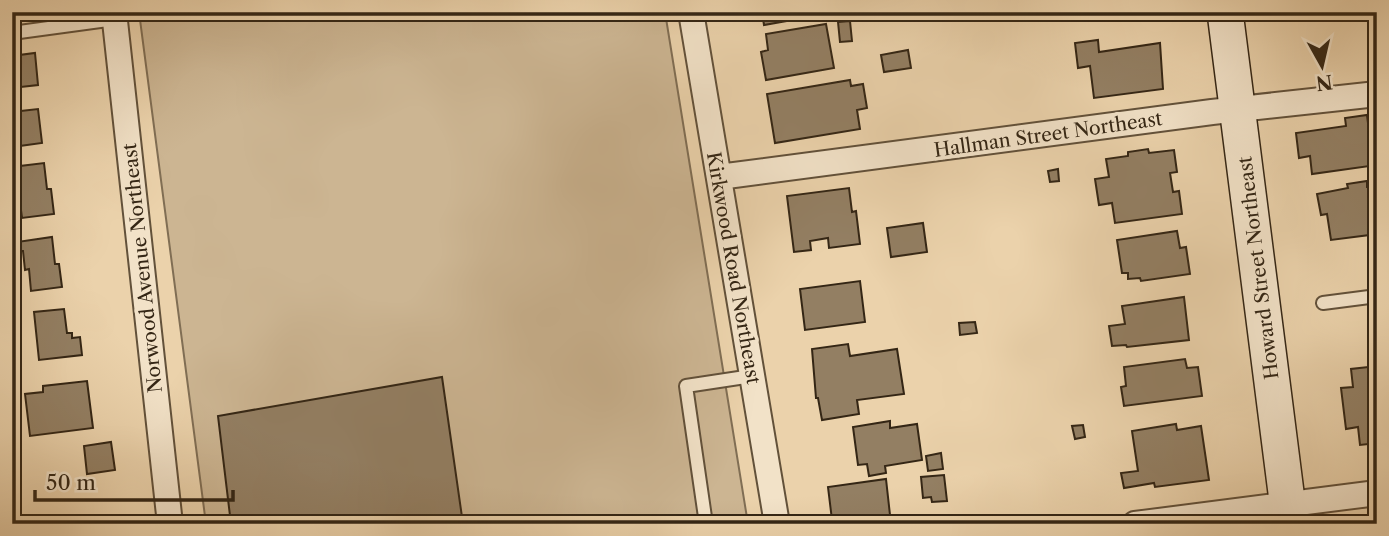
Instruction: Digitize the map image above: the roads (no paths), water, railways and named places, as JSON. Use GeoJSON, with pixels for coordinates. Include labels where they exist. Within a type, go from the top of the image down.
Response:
{"type":"FeatureCollection","features":[{"type":"Feature","properties":{"kind":"street","name":"Kirkwood Road Northeast"},"geometry":{"type":"LineString","coordinates":[[691,12],[777,524]]}},
{"type":"Feature","properties":{"kind":"street","name":"Howard Street Northeast"},"geometry":{"type":"LineString","coordinates":[[1225,12],[1289,515]]}},
{"type":"Feature","properties":{"kind":"street","name":"Norwood Avenue Northeast"},"geometry":{"type":"LineString","coordinates":[[115,16],[170,524]]}},
{"type":"Feature","properties":{"kind":"street","name":"Hallman Street Northeast"},"geometry":{"type":"LineString","coordinates":[[719,177],[1377,94]]}},
{"type":"Feature","properties":{"kind":"street"},"geometry":{"type":"LineString","coordinates":[[1135,524],[1289,515],[1377,493]]}},
{"type":"Feature","properties":{"kind":"lane"},"geometry":{"type":"LineString","coordinates":[[12,33],[115,16]]}},
{"type":"Feature","properties":{"kind":"lane"},"geometry":{"type":"LineString","coordinates":[[1323,303],[1377,296]]}},
{"type":"Feature","properties":{"kind":"lane"},"geometry":{"type":"LineString","coordinates":[[706,524],[686,386],[752,376]]}}]}
